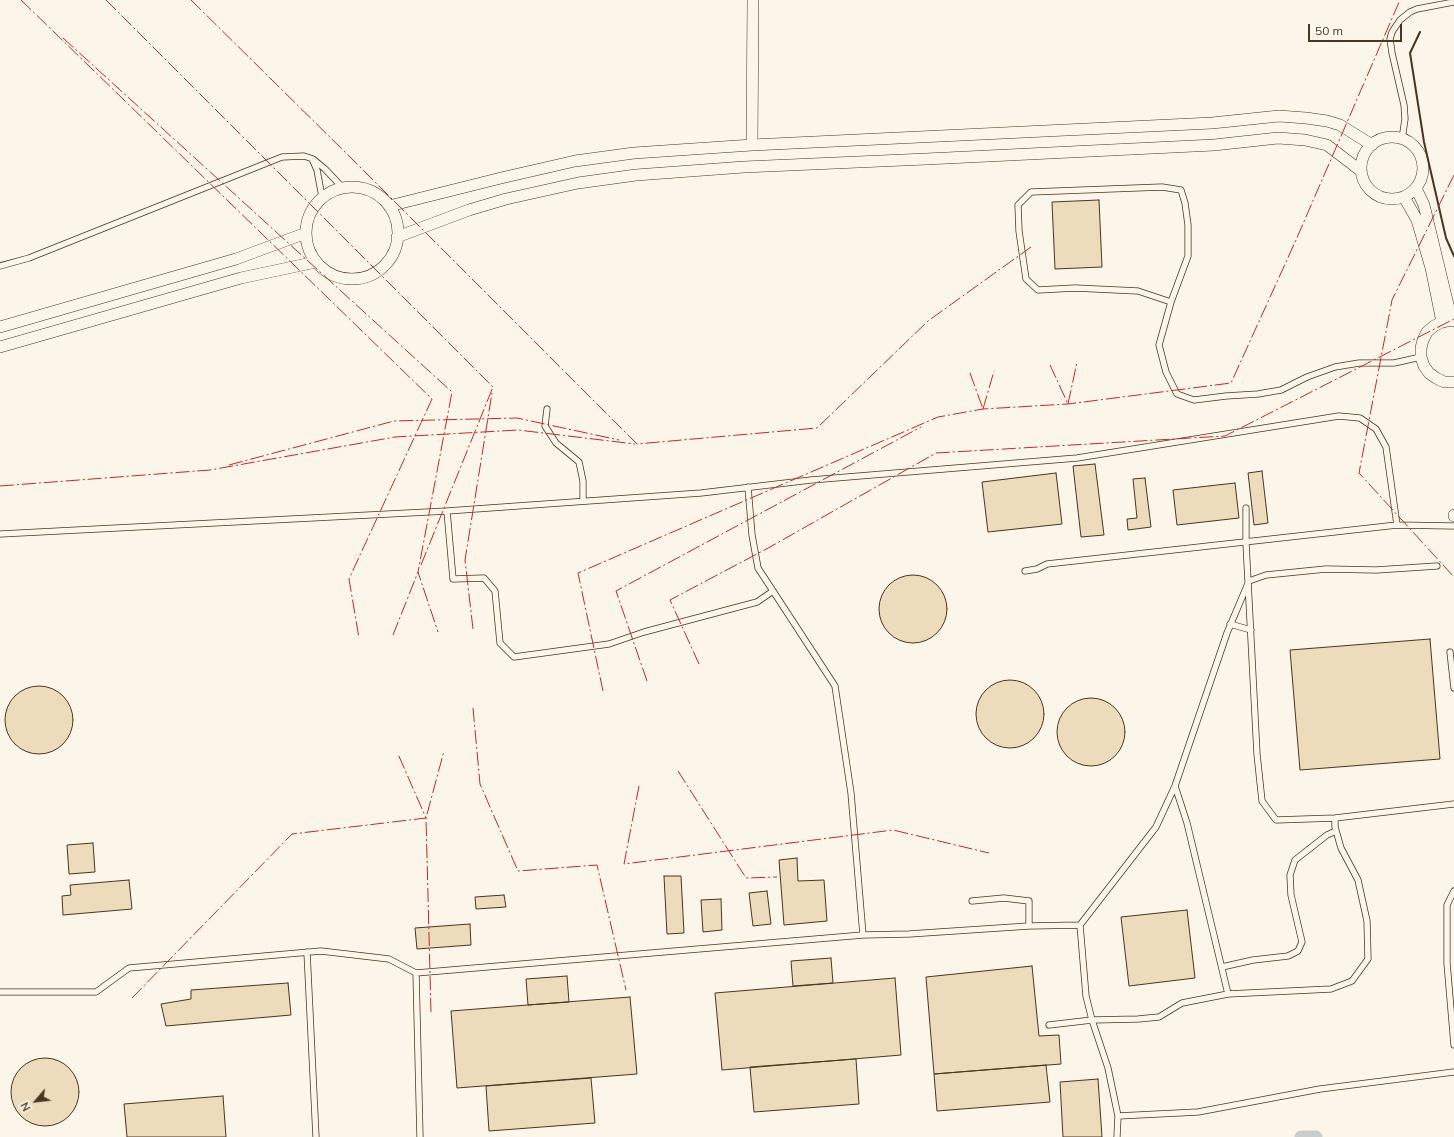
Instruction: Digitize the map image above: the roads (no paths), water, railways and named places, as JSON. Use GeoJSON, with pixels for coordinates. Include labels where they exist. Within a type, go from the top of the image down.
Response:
{"type":"FeatureCollection","features":[{"type":"Feature","properties":{"kind":"street"},"geometry":{"type":"LineString","coordinates":[[752,145],[753,0]]}},
{"type":"Feature","properties":{"kind":"street"},"geometry":{"type":"LineString","coordinates":[[389,206],[575,161],[634,153],[752,145],[1212,123],[1279,116],[1327,121],[1340,125],[1372,145]]}},
{"type":"Feature","properties":{"kind":"street"},"geometry":{"type":"LineString","coordinates":[[1392,137],[1402,139],[1413,146],[1419,154],[1422,162],[1420,180],[1416,188],[1404,197],[1385,199],[1376,195],[1366,185],[1361,171],[1362,161],[1365,152],[1372,145],[1385,138],[1392,137]]}},
{"type":"Feature","properties":{"kind":"street"},"geometry":{"type":"LineString","coordinates":[[397,237],[469,210],[506,199],[578,183],[636,174],[744,167],[1214,145],[1278,138],[1305,140],[1327,145],[1361,171]]}},
{"type":"Feature","properties":{"kind":"street"},"geometry":{"type":"LineString","coordinates":[[351,187],[365,189],[378,195],[389,206],[396,221],[396,246],[387,262],[381,268],[365,277],[347,278],[338,277],[326,271],[316,262],[309,248],[306,233],[309,217],[316,203],[322,198],[336,190],[351,187]]}},
{"type":"Feature","properties":{"kind":"street"},"geometry":{"type":"LineString","coordinates":[[1416,188],[1424,205],[1449,321]]}},
{"type":"Feature","properties":{"kind":"street"},"geometry":{"type":"LineString","coordinates":[[1404,197],[1417,220],[1449,321]]}},
{"type":"Feature","properties":{"kind":"street"},"geometry":{"type":"LineString","coordinates":[[0,327],[236,260],[306,233]]}},
{"type":"Feature","properties":{"kind":"street"},"geometry":{"type":"LineString","coordinates":[[0,347],[241,278],[316,262]]}},
{"type":"Feature","properties":{"kind":"street"},"geometry":{"type":"LineString","coordinates":[[1449,321],[1434,326],[1427,332],[1421,348],[1421,357],[1424,366],[1429,373],[1444,382],[1454,383]]}},
{"type":"Feature","properties":{"kind":"lane"},"geometry":{"type":"LineString","coordinates":[[1402,139],[1405,120],[1404,105],[1392,53],[1390,39],[1392,32],[1400,20],[1416,9],[1454,2]]}},
{"type":"Feature","properties":{"kind":"lane"},"geometry":{"type":"LineString","coordinates":[[0,266],[29,258],[282,157],[304,156],[312,159],[325,169],[343,188]]}},
{"type":"Feature","properties":{"kind":"lane"},"geometry":{"type":"LineString","coordinates":[[312,159],[318,170],[322,198]]}},
{"type":"Feature","properties":{"kind":"lane"},"geometry":{"type":"LineString","coordinates":[[1171,302],[1138,290],[1075,288],[1038,290],[1026,279],[1018,205],[1031,192],[1162,187],[1181,190],[1185,203],[1188,225],[1188,256],[1171,302],[1159,345],[1166,372],[1177,394],[1194,400],[1258,394],[1281,390],[1307,377],[1335,367],[1359,363],[1394,363],[1421,357]]}},
{"type":"Feature","properties":{"kind":"lane"},"geometry":{"type":"LineString","coordinates":[[547,409],[545,426],[556,443],[579,462],[583,481],[583,501]]}},
{"type":"Feature","properties":{"kind":"lane"},"geometry":{"type":"LineString","coordinates":[[0,534],[447,511],[701,493],[827,479],[1077,458],[1339,416],[1360,418],[1376,429],[1386,447],[1397,525]]}},
{"type":"Feature","properties":{"kind":"lane"},"geometry":{"type":"LineString","coordinates":[[748,487],[752,535],[758,568],[835,686],[851,793],[864,935]]}},
{"type":"Feature","properties":{"kind":"lane"},"geometry":{"type":"LineString","coordinates":[[1246,508],[1246,543],[1257,754],[1262,801],[1276,820],[1334,818],[1454,804]]}},
{"type":"Feature","properties":{"kind":"lane"},"geometry":{"type":"LineString","coordinates":[[447,511],[453,579],[484,578],[495,591],[500,644],[514,656],[609,644],[644,632],[756,602],[773,591]]}},
{"type":"Feature","properties":{"kind":"lane"},"geometry":{"type":"LineString","coordinates":[[1025,571],[1036,569],[1047,564],[1397,525],[1454,526]]}},
{"type":"Feature","properties":{"kind":"lane"},"geometry":{"type":"LineString","coordinates":[[1117,1137],[1118,1116],[1108,1068],[1092,1020],[1086,996],[1080,925],[1156,827],[1174,786],[1230,624],[1248,581],[1266,575],[1326,569],[1376,570],[1437,566]]}},
{"type":"Feature","properties":{"kind":"lane"},"geometry":{"type":"LineString","coordinates":[[1230,624],[1251,630]]}},
{"type":"Feature","properties":{"kind":"lane"},"geometry":{"type":"LineString","coordinates":[[1450,652],[1454,688]]}},
{"type":"Feature","properties":{"kind":"lane"},"geometry":{"type":"LineString","coordinates":[[1174,786],[1187,823],[1228,994]]}},
{"type":"Feature","properties":{"kind":"lane"},"geometry":{"type":"LineString","coordinates":[[1049,1025],[1092,1020],[1159,1017],[1182,1003],[1228,994],[1331,989],[1352,981],[1368,959],[1367,920],[1358,880],[1341,848],[1334,818]]}},
{"type":"Feature","properties":{"kind":"lane"},"geometry":{"type":"LineString","coordinates":[[1222,967],[1253,960],[1288,956],[1298,951],[1302,942],[1291,896],[1290,875],[1295,860],[1327,835],[1336,831]]}},
{"type":"Feature","properties":{"kind":"lane"},"geometry":{"type":"LineString","coordinates":[[1454,891],[1447,905],[1447,963],[1454,1045]]}},
{"type":"Feature","properties":{"kind":"lane"},"geometry":{"type":"LineString","coordinates":[[972,901],[1004,898],[1029,901],[1029,926]]}},
{"type":"Feature","properties":{"kind":"lane"},"geometry":{"type":"LineString","coordinates":[[0,992],[96,992],[129,968],[321,951],[389,959],[416,973],[864,935],[909,934],[1029,926],[1080,925]]}},
{"type":"Feature","properties":{"kind":"lane"},"geometry":{"type":"LineString","coordinates":[[307,952],[316,1137]]}},
{"type":"Feature","properties":{"kind":"lane"},"geometry":{"type":"LineString","coordinates":[[416,973],[420,1137]]}},
{"type":"Feature","properties":{"kind":"lane"},"geometry":{"type":"LineString","coordinates":[[1118,1116],[1198,1112],[1320,1089],[1454,1072]]}},
{"type":"Feature","properties":{"kind":"waterway"},"geometry":{"type":"LineString","coordinates":[[1301,1137],[1316,1137]]}}]}
